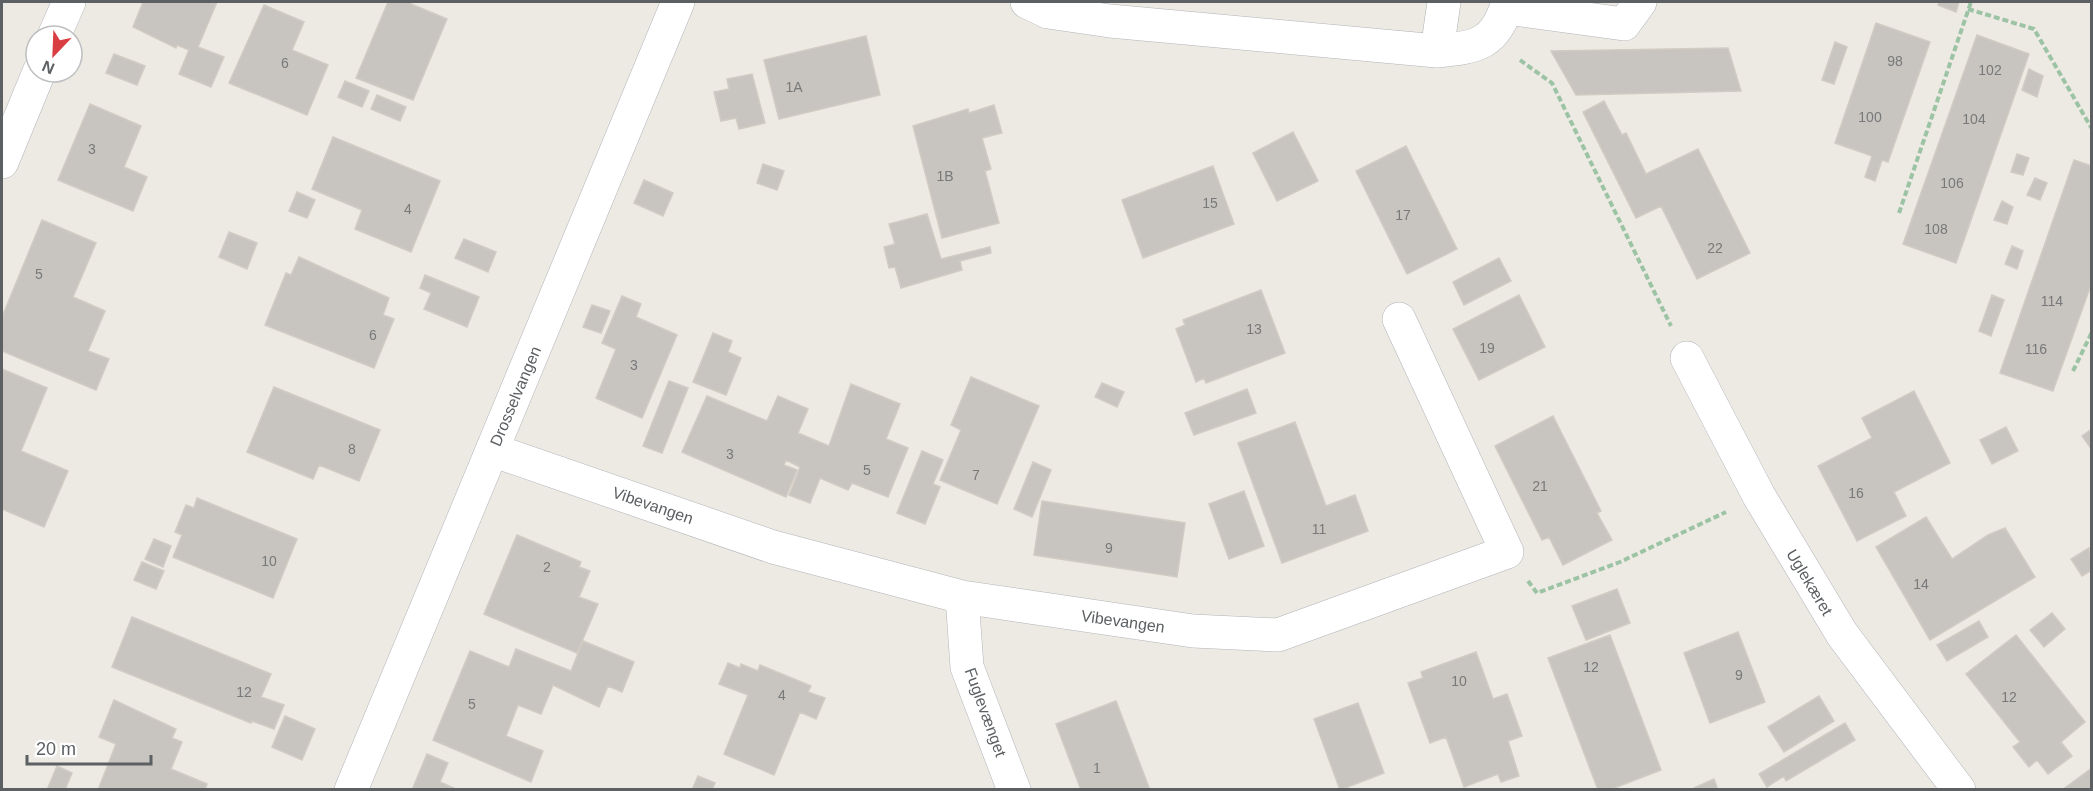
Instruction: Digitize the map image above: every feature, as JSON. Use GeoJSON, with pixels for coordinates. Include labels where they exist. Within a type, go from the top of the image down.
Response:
{"type":"FeatureCollection","features":[{"type":"Feature","properties":{"kind":"street"},"geometry":{"type":"LineString","coordinates":[[59,24],[69,2]]}},
{"type":"Feature","properties":{"kind":"street","name":"Drosselvangen"},"geometry":{"type":"LineString","coordinates":[[351,789],[678,2]]}},
{"type":"Feature","properties":{"kind":"street"},"geometry":{"type":"LineString","coordinates":[[1027,2],[1048,12],[1110,21],[1437,51],[1471,48],[1490,38],[1502,20],[1507,5],[1624,24],[1640,2]]}},
{"type":"Feature","properties":{"kind":"street"},"geometry":{"type":"LineString","coordinates":[[1437,51],[1444,2]]}},
{"type":"Feature","properties":{"kind":"street"},"geometry":{"type":"LineString","coordinates":[[2,162],[34,84]]}},
{"type":"Feature","properties":{"kind":"street"},"geometry":{"type":"LineString","coordinates":[[1399,319],[1507,552]]}},
{"type":"Feature","properties":{"kind":"street","name":"Uglekæret"},"geometry":{"type":"LineString","coordinates":[[1687,358],[1759,496],[1842,634],[1959,789]]}},
{"type":"Feature","properties":{"kind":"street","name":"Vibevangen"},"geometry":{"type":"LineString","coordinates":[[492,450],[773,547],[962,597],[1193,632],[1278,635],[1507,552]]}},
{"type":"Feature","properties":{"kind":"street","name":"Fuglevænget"},"geometry":{"type":"LineString","coordinates":[[962,597],[967,667],[1014,789]]}},
{"type":"Feature","properties":{"kind":"path"},"geometry":{"type":"LineString","coordinates":[[1899,213],[1971,2]]}},
{"type":"Feature","properties":{"kind":"path"},"geometry":{"type":"LineString","coordinates":[[1968,9],[2034,29],[2091,129]]}},
{"type":"Feature","properties":{"kind":"path"},"geometry":{"type":"LineString","coordinates":[[1490,38],[1552,83],[1687,358]]}},
{"type":"Feature","properties":{"kind":"path"},"geometry":{"type":"LineString","coordinates":[[2073,371],[2091,332]]}},
{"type":"Feature","properties":{"kind":"path"},"geometry":{"type":"LineString","coordinates":[[1507,552],[1537,593],[1620,562],[1759,496]]}},
{"type":"Feature","properties":{"kind":"building"},"geometry":{"type":"Polygon","coordinates":[[[143,2],[217,2],[198,47],[224,57],[211,87],[179,74],[189,50],[177,45],[176,48],[133,27],[143,2]]]}},
{"type":"Feature","properties":{"kind":"building"},"geometry":{"type":"Polygon","coordinates":[[[388,2],[412,2],[411,4],[447,19],[413,100],[356,78],[388,2]]]}},
{"type":"Feature","properties":{"kind":"building"},"geometry":{"type":"Polygon","coordinates":[[[1939,2],[1959,2],[1956,12],[1938,5],[1939,2]]]}},
{"type":"Feature","properties":{"kind":"building"},"geometry":{"type":"Polygon","coordinates":[[[264,5],[304,22],[292,50],[328,65],[307,115],[229,83],[264,5]]]}},
{"type":"Feature","properties":{"kind":"building"},"geometry":{"type":"Polygon","coordinates":[[[1876,23],[1930,42],[1888,162],[1882,160],[1875,181],[1865,177],[1872,156],[1835,143],[1876,23]]]}},
{"type":"Feature","properties":{"kind":"building"},"geometry":{"type":"Polygon","coordinates":[[[1977,35],[2029,54],[1956,263],[1903,244],[1977,35]]]}},
{"type":"Feature","properties":{"kind":"building"},"geometry":{"type":"Polygon","coordinates":[[[866,36],[880,95],[779,119],[764,60],[866,36]]]}},
{"type":"Feature","properties":{"kind":"building"},"geometry":{"type":"Polygon","coordinates":[[[1835,42],[1847,47],[1834,84],[1822,80],[1835,42]]]}},
{"type":"Feature","properties":{"kind":"building"},"geometry":{"type":"Polygon","coordinates":[[[1728,48],[1741,91],[1576,95],[1551,51],[1728,48]]]}},
{"type":"Feature","properties":{"kind":"building"},"geometry":{"type":"Polygon","coordinates":[[[114,54],[145,66],[137,85],[106,73],[114,54]]]}},
{"type":"Feature","properties":{"kind":"building"},"geometry":{"type":"Polygon","coordinates":[[[2029,69],[2043,76],[2037,97],[2022,90],[2029,69]]]}},
{"type":"Feature","properties":{"kind":"building"},"geometry":{"type":"Polygon","coordinates":[[[752,74],[765,123],[739,129],[736,118],[721,121],[714,92],[729,89],[727,79],[752,74]]]}},
{"type":"Feature","properties":{"kind":"building"},"geometry":{"type":"Polygon","coordinates":[[[345,81],[369,91],[362,107],[338,97],[345,81]]]}},
{"type":"Feature","properties":{"kind":"building"},"geometry":{"type":"Polygon","coordinates":[[[377,95],[406,107],[400,121],[371,109],[377,95]]]}},
{"type":"Feature","properties":{"kind":"building"},"geometry":{"type":"Polygon","coordinates":[[[1604,101],[1622,135],[1626,133],[1646,174],[1698,149],[1750,253],[1697,279],[1661,206],[1636,218],[1583,112],[1604,101]]]}},
{"type":"Feature","properties":{"kind":"building"},"geometry":{"type":"Polygon","coordinates":[[[90,104],[141,126],[124,167],[147,177],[133,211],[58,180],[90,104]]]}},
{"type":"Feature","properties":{"kind":"building"},"geometry":{"type":"Polygon","coordinates":[[[994,105],[1002,133],[982,138],[991,169],[985,171],[999,223],[942,238],[913,126],[968,109],[969,113],[994,105]]]}},
{"type":"Feature","properties":{"kind":"building"},"geometry":{"type":"Polygon","coordinates":[[[1293,132],[1318,181],[1277,201],[1253,153],[1293,132]]]}},
{"type":"Feature","properties":{"kind":"building"},"geometry":{"type":"Polygon","coordinates":[[[333,137],[440,181],[411,252],[355,229],[362,210],[312,189],[333,137]]]}},
{"type":"Feature","properties":{"kind":"building"},"geometry":{"type":"Polygon","coordinates":[[[1406,146],[1457,249],[1407,274],[1356,171],[1406,146]]]}},
{"type":"Feature","properties":{"kind":"building"},"geometry":{"type":"Polygon","coordinates":[[[2017,154],[2029,158],[2023,175],[2011,172],[2017,154]]]}},
{"type":"Feature","properties":{"kind":"building"},"geometry":{"type":"Polygon","coordinates":[[[2074,160],[2092,166],[2092,282],[2053,391],[2000,373],[2074,160]]]}},
{"type":"Feature","properties":{"kind":"building"},"geometry":{"type":"Polygon","coordinates":[[[763,164],[784,171],[777,190],[757,183],[763,164]]]}},
{"type":"Feature","properties":{"kind":"building"},"geometry":{"type":"Polygon","coordinates":[[[1213,166],[1234,224],[1143,258],[1122,200],[1213,166]]]}},
{"type":"Feature","properties":{"kind":"building"},"geometry":{"type":"Polygon","coordinates":[[[2035,178],[2047,183],[2040,200],[2027,195],[2035,178]]]}},
{"type":"Feature","properties":{"kind":"building"},"geometry":{"type":"Polygon","coordinates":[[[644,180],[673,193],[663,216],[634,203],[644,180]]]}},
{"type":"Feature","properties":{"kind":"building"},"geometry":{"type":"Polygon","coordinates":[[[297,192],[315,200],[307,218],[289,211],[297,192]]]}},
{"type":"Feature","properties":{"kind":"building"},"geometry":{"type":"Polygon","coordinates":[[[2002,201],[2013,207],[2007,224],[1994,220],[2002,201]]]}},
{"type":"Feature","properties":{"kind":"building"},"geometry":{"type":"Polygon","coordinates":[[[927,214],[941,259],[990,247],[991,253],[960,261],[962,270],[901,288],[895,267],[889,268],[884,247],[895,244],[889,224],[927,214]]]}},
{"type":"Feature","properties":{"kind":"building"},"geometry":{"type":"Polygon","coordinates":[[[42,220],[96,243],[73,297],[105,311],[88,351],[109,359],[96,390],[2,351],[2,317],[42,220]]]}},
{"type":"Feature","properties":{"kind":"building"},"geometry":{"type":"Polygon","coordinates":[[[229,232],[257,243],[247,269],[219,257],[229,232]]]}},
{"type":"Feature","properties":{"kind":"building"},"geometry":{"type":"Polygon","coordinates":[[[464,239],[496,252],[488,272],[455,258],[464,239]]]}},
{"type":"Feature","properties":{"kind":"building"},"geometry":{"type":"Polygon","coordinates":[[[2012,246],[2023,251],[2017,269],[2005,264],[2012,246]]]}},
{"type":"Feature","properties":{"kind":"building"},"geometry":{"type":"Polygon","coordinates":[[[299,257],[389,298],[383,315],[394,319],[374,368],[265,325],[286,273],[291,275],[299,257]]]}},
{"type":"Feature","properties":{"kind":"building"},"geometry":{"type":"Polygon","coordinates":[[[1499,258],[1511,281],[1464,305],[1453,282],[1499,258]]]}},
{"type":"Feature","properties":{"kind":"building"},"geometry":{"type":"Polygon","coordinates":[[[425,275],[479,297],[467,327],[424,309],[431,293],[420,288],[425,275]]]}},
{"type":"Feature","properties":{"kind":"building"},"geometry":{"type":"Polygon","coordinates":[[[1261,290],[1285,353],[1206,383],[1204,378],[1196,382],[1176,329],[1185,325],[1183,320],[1261,290]]]}},
{"type":"Feature","properties":{"kind":"building"},"geometry":{"type":"Polygon","coordinates":[[[1519,295],[1545,347],[1479,380],[1453,329],[1519,295]]]}},
{"type":"Feature","properties":{"kind":"building"},"geometry":{"type":"Polygon","coordinates":[[[1992,295],[2004,300],[1991,336],[1979,331],[1992,295]]]}},
{"type":"Feature","properties":{"kind":"building"},"geometry":{"type":"Polygon","coordinates":[[[622,296],[641,304],[636,317],[677,335],[642,418],[596,398],[616,349],[602,343],[622,296]]]}},
{"type":"Feature","properties":{"kind":"building"},"geometry":{"type":"Polygon","coordinates":[[[592,305],[610,311],[601,333],[583,327],[592,305]]]}},
{"type":"Feature","properties":{"kind":"building"},"geometry":{"type":"Polygon","coordinates":[[[713,333],[732,341],[728,352],[741,358],[726,395],[693,382],[713,333]]]}},
{"type":"Feature","properties":{"kind":"building"},"geometry":{"type":"Polygon","coordinates":[[[2,369],[47,388],[21,451],[68,471],[44,527],[2,509],[2,369]]]}},
{"type":"Feature","properties":{"kind":"building"},"geometry":{"type":"Polygon","coordinates":[[[971,377],[1039,406],[997,504],[940,480],[961,430],[951,425],[971,377]]]}},
{"type":"Feature","properties":{"kind":"building"},"geometry":{"type":"Polygon","coordinates":[[[669,381],[688,388],[662,453],[643,446],[669,381]]]}},
{"type":"Feature","properties":{"kind":"building"},"geometry":{"type":"Polygon","coordinates":[[[1102,383],[1124,392],[1117,407],[1095,397],[1102,383]]]}},
{"type":"Feature","properties":{"kind":"building"},"geometry":{"type":"Polygon","coordinates":[[[851,384],[900,404],[886,439],[908,448],[888,497],[852,483],[848,490],[820,478],[810,503],[789,495],[800,467],[786,460],[784,465],[797,470],[786,497],[682,452],[707,396],[767,421],[778,396],[808,409],[798,433],[829,446],[851,384]]]}},
{"type":"Feature","properties":{"kind":"building"},"geometry":{"type":"Polygon","coordinates":[[[274,387],[380,430],[359,481],[319,465],[313,479],[247,452],[274,387]]]}},
{"type":"Feature","properties":{"kind":"building"},"geometry":{"type":"Polygon","coordinates":[[[1247,389],[1256,413],[1194,435],[1185,413],[1247,389]]]}},
{"type":"Feature","properties":{"kind":"building"},"geometry":{"type":"Polygon","coordinates":[[[1914,391],[1950,463],[1894,492],[1906,516],[1857,541],[1818,466],[1872,438],[1862,418],[1914,391]]]}},
{"type":"Feature","properties":{"kind":"building"},"geometry":{"type":"Polygon","coordinates":[[[1553,416],[1601,511],[1597,513],[1612,540],[1563,565],[1549,537],[1542,540],[1495,446],[1553,416]]]}},
{"type":"Feature","properties":{"kind":"building"},"geometry":{"type":"Polygon","coordinates":[[[1295,422],[1326,506],[1355,495],[1368,531],[1282,563],[1238,443],[1295,422]]]}},
{"type":"Feature","properties":{"kind":"building"},"geometry":{"type":"Polygon","coordinates":[[[2006,427],[2018,451],[1992,464],[1980,440],[2006,427]]]}},
{"type":"Feature","properties":{"kind":"building"},"geometry":{"type":"Polygon","coordinates":[[[2092,429],[2092,450],[2082,436],[2092,429]]]}},
{"type":"Feature","properties":{"kind":"building"},"geometry":{"type":"Polygon","coordinates":[[[922,451],[943,460],[933,484],[940,487],[925,524],[897,513],[922,451]]]}},
{"type":"Feature","properties":{"kind":"building"},"geometry":{"type":"Polygon","coordinates":[[[1033,462],[1051,470],[1032,517],[1014,509],[1033,462]]]}},
{"type":"Feature","properties":{"kind":"building"},"geometry":{"type":"Polygon","coordinates":[[[1244,491],[1264,546],[1229,559],[1209,504],[1244,491]]]}},
{"type":"Feature","properties":{"kind":"building"},"geometry":{"type":"Polygon","coordinates":[[[197,498],[297,539],[273,598],[173,557],[182,535],[175,532],[186,505],[194,508],[197,498]]]}},
{"type":"Feature","properties":{"kind":"building"},"geometry":{"type":"Polygon","coordinates":[[[1042,501],[1185,523],[1177,577],[1034,555],[1042,501]]]}},
{"type":"Feature","properties":{"kind":"building"},"geometry":{"type":"Polygon","coordinates":[[[1926,517],[1952,559],[1988,535],[2005,528],[2035,577],[1930,640],[1876,547],[1926,517]]]}},
{"type":"Feature","properties":{"kind":"building"},"geometry":{"type":"Polygon","coordinates":[[[517,535],[581,562],[579,567],[590,571],[579,597],[598,604],[577,653],[484,614],[517,535]]]}},
{"type":"Feature","properties":{"kind":"building"},"geometry":{"type":"Polygon","coordinates":[[[154,539],[171,546],[163,567],[145,559],[154,539]]]}},
{"type":"Feature","properties":{"kind":"building"},"geometry":{"type":"Polygon","coordinates":[[[2089,548],[2092,570],[2082,576],[2071,559],[2089,548]]]}},
{"type":"Feature","properties":{"kind":"building"},"geometry":{"type":"Polygon","coordinates":[[[142,562],[164,571],[156,589],[134,580],[142,562]]]}},
{"type":"Feature","properties":{"kind":"building"},"geometry":{"type":"Polygon","coordinates":[[[1617,589],[1630,623],[1586,640],[1572,606],[1617,589]]]}},
{"type":"Feature","properties":{"kind":"building"},"geometry":{"type":"Polygon","coordinates":[[[2052,613],[2065,629],[2044,647],[2030,630],[2052,613]]]}},
{"type":"Feature","properties":{"kind":"building"},"geometry":{"type":"Polygon","coordinates":[[[132,617],[271,674],[261,697],[284,705],[274,729],[252,721],[251,723],[112,667],[132,617]]]}},
{"type":"Feature","properties":{"kind":"building"},"geometry":{"type":"Polygon","coordinates":[[[1979,621],[1988,637],[1947,661],[1937,645],[1979,621]]]}},
{"type":"Feature","properties":{"kind":"building"},"geometry":{"type":"Polygon","coordinates":[[[1738,632],[1765,702],[1710,723],[1684,653],[1738,632]]]}},
{"type":"Feature","properties":{"kind":"building"},"geometry":{"type":"Polygon","coordinates":[[[1610,635],[1661,770],[1609,790],[1598,790],[1548,658],[1610,635]]]}},
{"type":"Feature","properties":{"kind":"building"},"geometry":{"type":"Polygon","coordinates":[[[2016,635],[2085,722],[2061,742],[2072,756],[2048,774],[2037,760],[2029,767],[2013,747],[2020,742],[1966,674],[2016,635]]]}},
{"type":"Feature","properties":{"kind":"building"},"geometry":{"type":"Polygon","coordinates":[[[583,641],[634,662],[622,692],[608,686],[599,707],[553,685],[541,714],[518,705],[506,736],[543,751],[531,782],[433,740],[470,651],[509,667],[516,649],[571,671],[583,641]]]}},
{"type":"Feature","properties":{"kind":"building"},"geometry":{"type":"Polygon","coordinates":[[[1476,652],[1493,699],[1507,694],[1522,736],[1508,741],[1519,776],[1501,782],[1498,774],[1464,787],[1446,737],[1430,743],[1408,683],[1423,678],[1421,672],[1476,652]]]}},
{"type":"Feature","properties":{"kind":"building"},"geometry":{"type":"Polygon","coordinates":[[[728,663],[740,668],[741,664],[758,671],[760,665],[811,686],[808,692],[825,698],[816,719],[800,712],[774,775],[724,754],[748,695],[719,684],[728,663]]]}},
{"type":"Feature","properties":{"kind":"building"},"geometry":{"type":"Polygon","coordinates":[[[1819,696],[1834,721],[1784,752],[1768,727],[1819,696]]]}},
{"type":"Feature","properties":{"kind":"building"},"geometry":{"type":"Polygon","coordinates":[[[114,700],[176,729],[172,738],[182,742],[171,769],[207,784],[205,790],[98,790],[116,744],[99,737],[114,700]]]}},
{"type":"Feature","properties":{"kind":"building"},"geometry":{"type":"Polygon","coordinates":[[[1116,701],[1150,790],[1081,790],[1056,724],[1116,701]]]}},
{"type":"Feature","properties":{"kind":"building"},"geometry":{"type":"Polygon","coordinates":[[[1358,703],[1384,773],[1340,790],[1314,719],[1358,703]]]}},
{"type":"Feature","properties":{"kind":"building"},"geometry":{"type":"Polygon","coordinates":[[[285,716],[315,729],[302,760],[272,747],[285,716]]]}},
{"type":"Feature","properties":{"kind":"building"},"geometry":{"type":"Polygon","coordinates":[[[1845,723],[1855,740],[1786,781],[1784,776],[1767,787],[1759,774],[1845,723]]]}},
{"type":"Feature","properties":{"kind":"building"},"geometry":{"type":"Polygon","coordinates":[[[427,754],[448,763],[440,782],[458,790],[412,790],[427,754]]]}},
{"type":"Feature","properties":{"kind":"building"},"geometry":{"type":"Polygon","coordinates":[[[57,766],[72,773],[65,790],[47,790],[57,766]]]}},
{"type":"Feature","properties":{"kind":"building"},"geometry":{"type":"Polygon","coordinates":[[[2092,768],[2092,790],[2062,790],[2092,768]]]}},
{"type":"Feature","properties":{"kind":"building"},"geometry":{"type":"Polygon","coordinates":[[[698,776],[715,783],[712,790],[692,790],[698,776]]]}},
{"type":"Feature","properties":{"kind":"building"},"geometry":{"type":"Polygon","coordinates":[[[1714,779],[1718,790],[1694,790],[1694,788],[1714,779]]]}}]}
